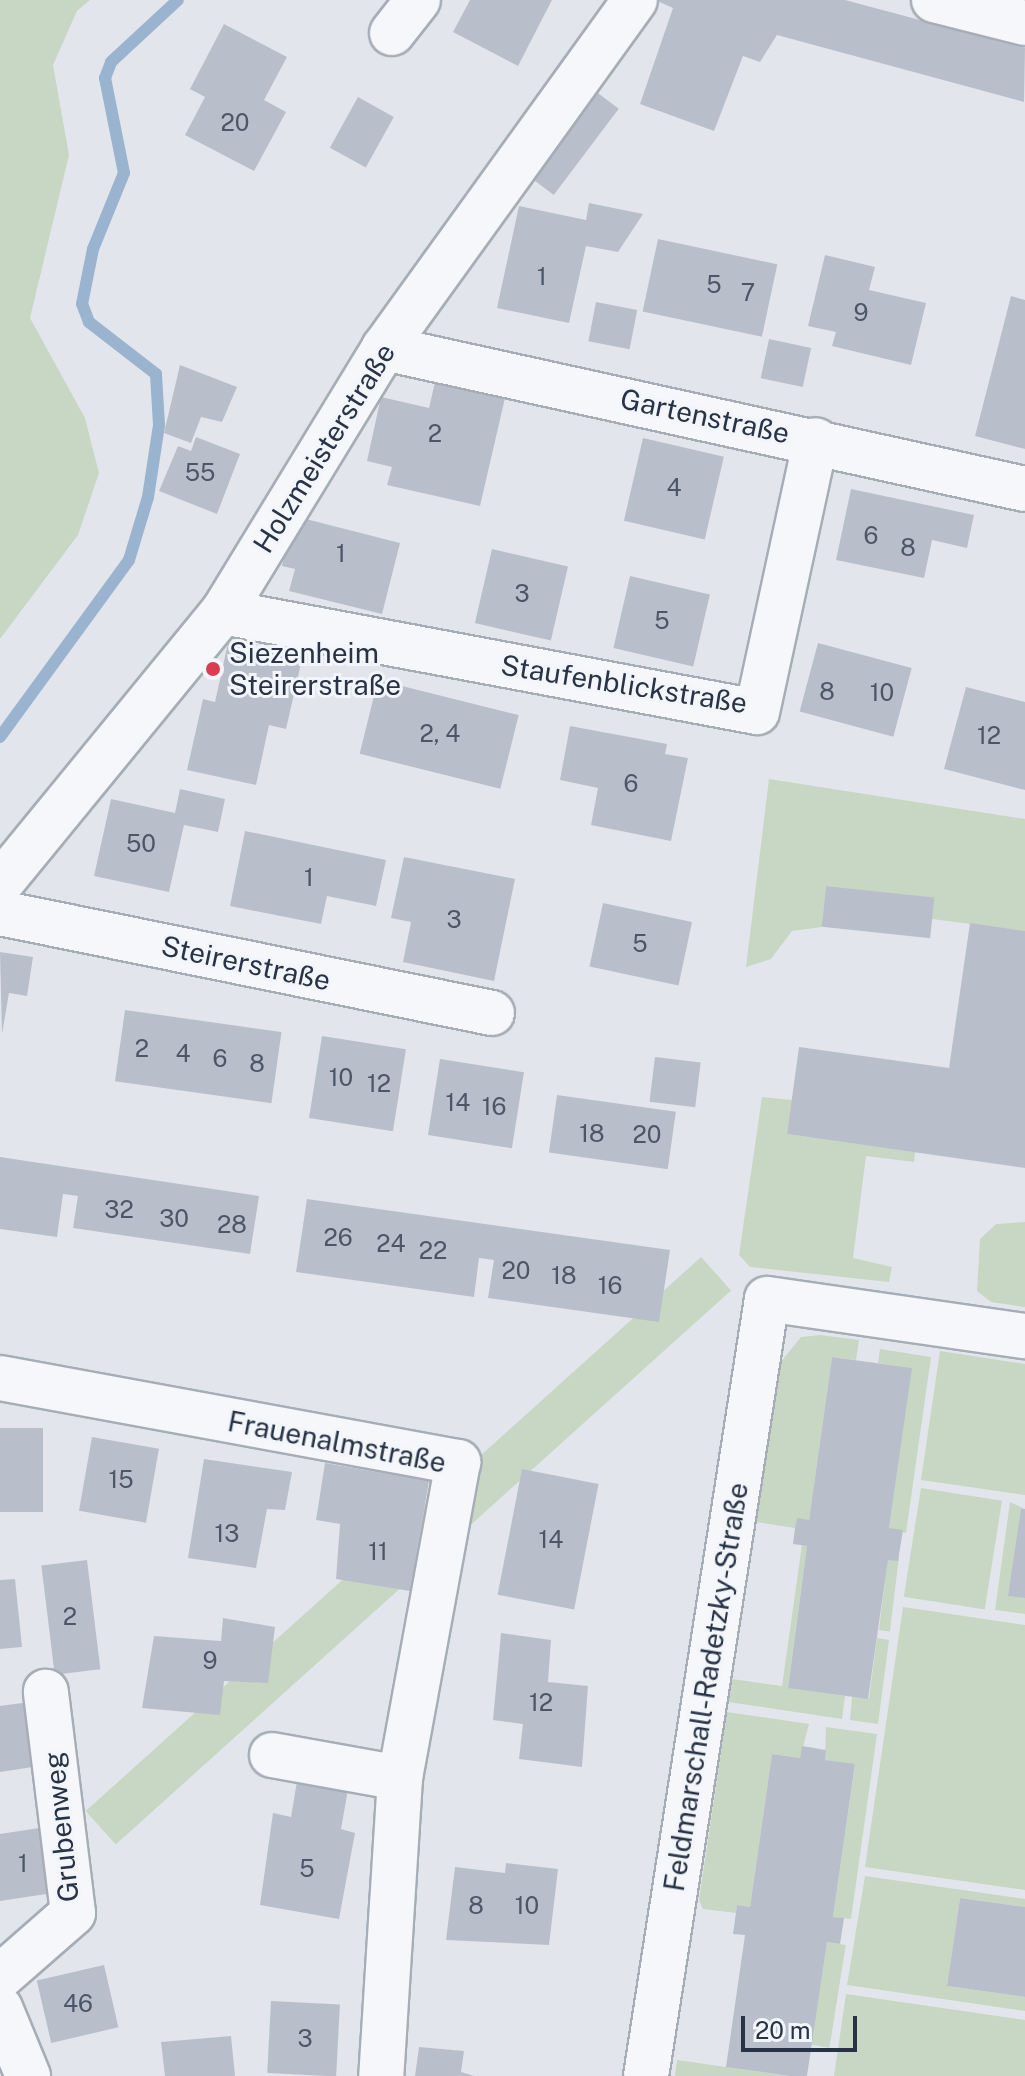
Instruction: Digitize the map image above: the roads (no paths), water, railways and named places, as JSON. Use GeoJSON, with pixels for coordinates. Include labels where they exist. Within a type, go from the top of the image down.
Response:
{"type":"FeatureCollection","features":[{"type":"Feature","properties":{"kind":"street","name":"Holzmeisterstraße"},"geometry":{"type":"LineString","coordinates":[[0,884],[223,612],[384,348],[635,0]]}},
{"type":"Feature","properties":{"kind":"street"},"geometry":{"type":"LineString","coordinates":[[934,0],[1025,23]]}},
{"type":"Feature","properties":{"kind":"street","name":"Gartenstraße"},"geometry":{"type":"LineString","coordinates":[[384,348],[816,440],[1025,489]]}},
{"type":"Feature","properties":{"kind":"street","name":"Staufenblickstraße"},"geometry":{"type":"LineString","coordinates":[[223,612],[757,712],[816,440]]}},
{"type":"Feature","properties":{"kind":"street","name":"Steirerstraße"},"geometry":{"type":"LineString","coordinates":[[0,913],[492,1013]]}},
{"type":"Feature","properties":{"kind":"street","name":"Feldmarschall-Radetzky-Straße"},"geometry":{"type":"LineString","coordinates":[[646,2076],[767,1299],[1025,1336]]}},
{"type":"Feature","properties":{"kind":"street","name":"Frauenalmstraße"},"geometry":{"type":"LineString","coordinates":[[0,1378],[458,1462],[400,1778],[381,2076]]}},
{"type":"Feature","properties":{"kind":"street","name":"Grubenweg"},"geometry":{"type":"LineString","coordinates":[[0,1977],[73,1913],[46,1692]]}},
{"type":"Feature","properties":{"kind":"street"},"geometry":{"type":"LineString","coordinates":[[272,1755],[400,1778]]}},
{"type":"Feature","properties":{"kind":"street"},"geometry":{"type":"LineString","coordinates":[[0,2008],[28,2076]]}},
{"type":"Feature","properties":{"kind":"waterway"},"geometry":{"type":"LineString","coordinates":[[0,737],[129,560],[148,497],[159,425],[156,374],[89,322],[82,304],[93,249],[124,173],[105,78],[111,62],[178,0]]}},
{"type":"Feature","properties":{"kind":"place","name":"Siezenheim Steirerstraße"},"geometry":{"type":"Point","coordinates":[213,669]}}]}
